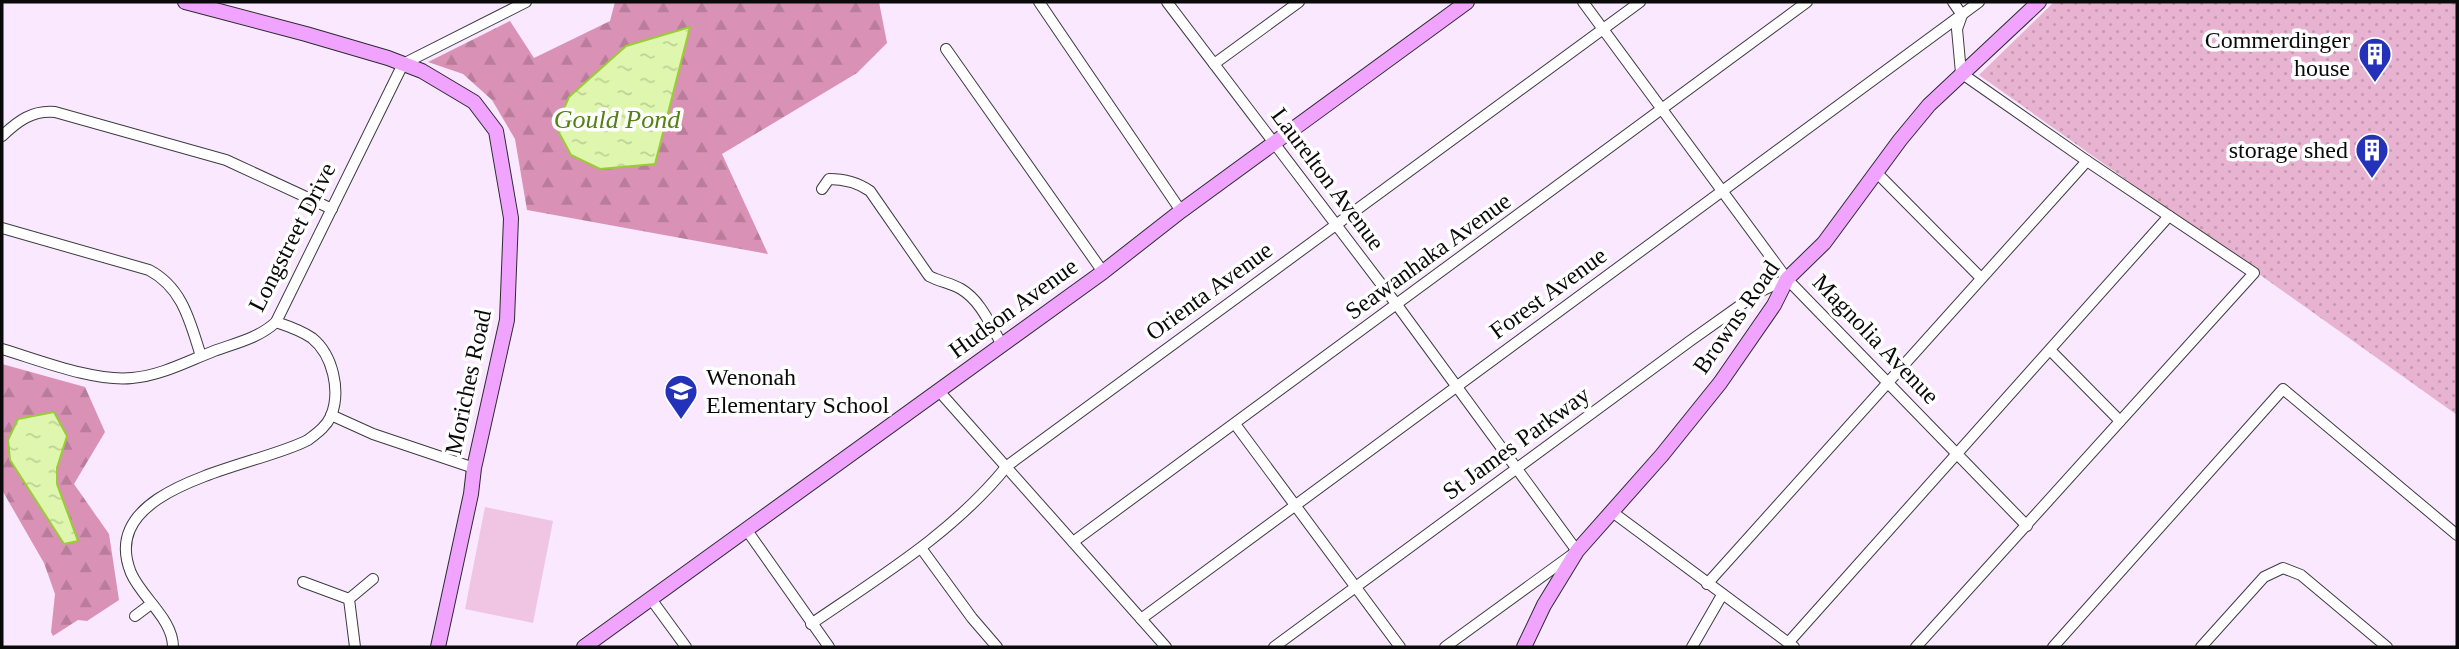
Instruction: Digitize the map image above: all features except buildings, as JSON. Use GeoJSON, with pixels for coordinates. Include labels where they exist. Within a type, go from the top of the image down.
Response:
{"type":"FeatureCollection","features":[{"type":"Feature","properties":{"kind":"street","name":"Moriches Road"},"geometry":{"type":"LineString","coordinates":[[185,2],[306,34],[422,71],[474,102],[496,131],[511,218],[507,320],[438,647]]}},
{"type":"Feature","properties":{"kind":"street"},"geometry":{"type":"LineString","coordinates":[[403,64],[512,5],[527,2]]}},
{"type":"Feature","properties":{"kind":"street"},"geometry":{"type":"LineString","coordinates":[[1039,2],[1181,211]]}},
{"type":"Feature","properties":{"kind":"street","name":"Laurelton Avenue"},"geometry":{"type":"LineString","coordinates":[[1167,2],[1397,305],[1577,551]]}},
{"type":"Feature","properties":{"kind":"street"},"geometry":{"type":"LineString","coordinates":[[1214,64],[1299,2]]}},
{"type":"Feature","properties":{"kind":"street","name":"Hudson Avenue"},"geometry":{"type":"LineString","coordinates":[[584,647],[1001,343],[1103,272],[1181,211],[1467,2]]}},
{"type":"Feature","properties":{"kind":"street","name":"Magnolia Avenue"},"geometry":{"type":"LineString","coordinates":[[1583,2],[1787,279],[2027,526]]}},
{"type":"Feature","properties":{"kind":"street","name":"Orienta Avenue"},"geometry":{"type":"LineString","coordinates":[[811,624],[921,548],[973,506],[1007,466],[1640,2]]}},
{"type":"Feature","properties":{"kind":"street","name":"Seawanhaka Avenue"},"geometry":{"type":"LineString","coordinates":[[1073,542],[1807,2]]}},
{"type":"Feature","properties":{"kind":"street"},"geometry":{"type":"LineString","coordinates":[[1916,647],[2254,273],[1961,73],[1957,29],[1962,15],[1953,2]]}},
{"type":"Feature","properties":{"kind":"street","name":"Forest Avenue"},"geometry":{"type":"LineString","coordinates":[[1141,619],[1979,2]]}},
{"type":"Feature","properties":{"kind":"street","name":"Browns Road"},"geometry":{"type":"LineString","coordinates":[[1524,647],[1544,605],[1577,551],[1662,455],[1720,383],[1774,305],[1787,279],[1824,243],[1929,105],[2039,2]]}},
{"type":"Feature","properties":{"kind":"street"},"geometry":{"type":"LineString","coordinates":[[946,49],[1103,272]]}},
{"type":"Feature","properties":{"kind":"street","name":"Longstreet Drive"},"geometry":{"type":"LineString","coordinates":[[2,349],[86,373],[131,379],[246,341],[268,330],[276,322],[403,64]]}},
{"type":"Feature","properties":{"kind":"street"},"geometry":{"type":"LineString","coordinates":[[2,136],[28,116],[45,111],[55,112],[226,160],[332,209]]}},
{"type":"Feature","properties":{"kind":"street"},"geometry":{"type":"LineString","coordinates":[[1707,584],[2087,161]]}},
{"type":"Feature","properties":{"kind":"street"},"geometry":{"type":"LineString","coordinates":[[1876,172],[1981,278]]}},
{"type":"Feature","properties":{"kind":"street"},"geometry":{"type":"LineString","coordinates":[[822,189],[829,179],[844,179],[870,191],[929,276],[942,284],[961,289],[975,301],[1001,343]]}},
{"type":"Feature","properties":{"kind":"street"},"geometry":{"type":"LineString","coordinates":[[1611,511],[1791,645],[2169,216]]}},
{"type":"Feature","properties":{"kind":"street"},"geometry":{"type":"LineString","coordinates":[[2,228],[159,275],[179,297],[201,356]]}},
{"type":"Feature","properties":{"kind":"street","name":"St James Parkway"},"geometry":{"type":"LineString","coordinates":[[1274,647],[1759,292],[1787,279]]}},
{"type":"Feature","properties":{"kind":"street"},"geometry":{"type":"LineString","coordinates":[[173,647],[167,626],[131,572],[127,552],[129,531],[138,514],[167,492],[303,443],[321,430],[331,415],[336,392],[331,367],[325,355],[313,339],[276,322]]}},
{"type":"Feature","properties":{"kind":"street"},"geometry":{"type":"LineString","coordinates":[[2050,349],[2120,421]]}},
{"type":"Feature","properties":{"kind":"street"},"geometry":{"type":"LineString","coordinates":[[2053,647],[2283,389],[2457,535]]}},
{"type":"Feature","properties":{"kind":"street"},"geometry":{"type":"LineString","coordinates":[[938,390],[1166,647]]}},
{"type":"Feature","properties":{"kind":"street"},"geometry":{"type":"LineString","coordinates":[[331,415],[373,434],[474,468]]}},
{"type":"Feature","properties":{"kind":"street"},"geometry":{"type":"LineString","coordinates":[[1235,424],[1400,647]]}},
{"type":"Feature","properties":{"kind":"street"},"geometry":{"type":"LineString","coordinates":[[746,529],[829,647]]}},
{"type":"Feature","properties":{"kind":"street"},"geometry":{"type":"LineString","coordinates":[[921,548],[972,618],[997,647]]}},
{"type":"Feature","properties":{"kind":"street"},"geometry":{"type":"LineString","coordinates":[[1445,647],[1577,551]]}},
{"type":"Feature","properties":{"kind":"street"},"geometry":{"type":"LineString","coordinates":[[2201,647],[2264,577],[2283,568],[2301,575],[2386,647]]}},
{"type":"Feature","properties":{"kind":"street"},"geometry":{"type":"LineString","coordinates":[[349,599],[373,579]]}},
{"type":"Feature","properties":{"kind":"street"},"geometry":{"type":"LineString","coordinates":[[303,582],[349,599]]}},
{"type":"Feature","properties":{"kind":"street"},"geometry":{"type":"LineString","coordinates":[[1692,647],[1722,594]]}},
{"type":"Feature","properties":{"kind":"street"},"geometry":{"type":"LineString","coordinates":[[349,599],[355,647]]}},
{"type":"Feature","properties":{"kind":"street"},"geometry":{"type":"LineString","coordinates":[[652,599],[686,647]]}},
{"type":"Feature","properties":{"kind":"street"},"geometry":{"type":"LineString","coordinates":[[135,616],[151,604]]}},
{"type":"Feature","properties":{"kind":"street"},"geometry":{"type":"LineString","coordinates":[[2366,646],[2374,637]]}},
{"type":"Feature","properties":{"kind":"green space"},"geometry":{"type":"Polygon","coordinates":[[[615,2],[879,2],[887,43],[857,73],[722,154],[768,254],[527,210],[515,139],[492,100],[463,74],[428,62],[510,21],[534,58],[610,21],[615,2]]]}},
{"type":"Feature","properties":{"kind":"green space"},"geometry":{"type":"Polygon","coordinates":[[[2,364],[85,387],[105,432],[74,484],[109,534],[119,600],[87,621],[78,620],[53,636],[51,632],[55,594],[44,563],[2,490],[2,364]],[[54,413],[18,419],[10,460],[64,544],[78,540],[57,484],[57,468],[67,436],[54,413]]]}},
{"type":"Feature","properties":{"kind":"shaded area"},"geometry":{"type":"Polygon","coordinates":[[[2054,2],[2457,2],[2457,415],[1979,75],[2054,2]]]}},
{"type":"Feature","properties":{"kind":"shaded area"},"geometry":{"type":"Polygon","coordinates":[[[485,507],[553,521],[533,623],[465,609],[485,507]]]}},
{"type":"Feature","properties":{"kind":"water","name":"Gould Pond"},"geometry":{"type":"Polygon","coordinates":[[[690,27],[655,164],[600,169],[571,155],[556,127],[569,97],[626,46],[690,27]]]}},
{"type":"Feature","properties":{"kind":"water"},"geometry":{"type":"Polygon","coordinates":[[[54,412],[67,436],[57,468],[57,484],[78,541],[64,544],[10,460],[8,440],[18,419],[54,412]]]}},
{"type":"Feature","properties":{"kind":"place","name":"Commerdinger house"},"geometry":{"type":"Point","coordinates":[2375,84]}},
{"type":"Feature","properties":{"kind":"place","name":"storage shed"},"geometry":{"type":"Point","coordinates":[2372,180]}},
{"type":"Feature","properties":{"kind":"place","name":"Wenonah Elementary School"},"geometry":{"type":"Point","coordinates":[681,421]}}]}
